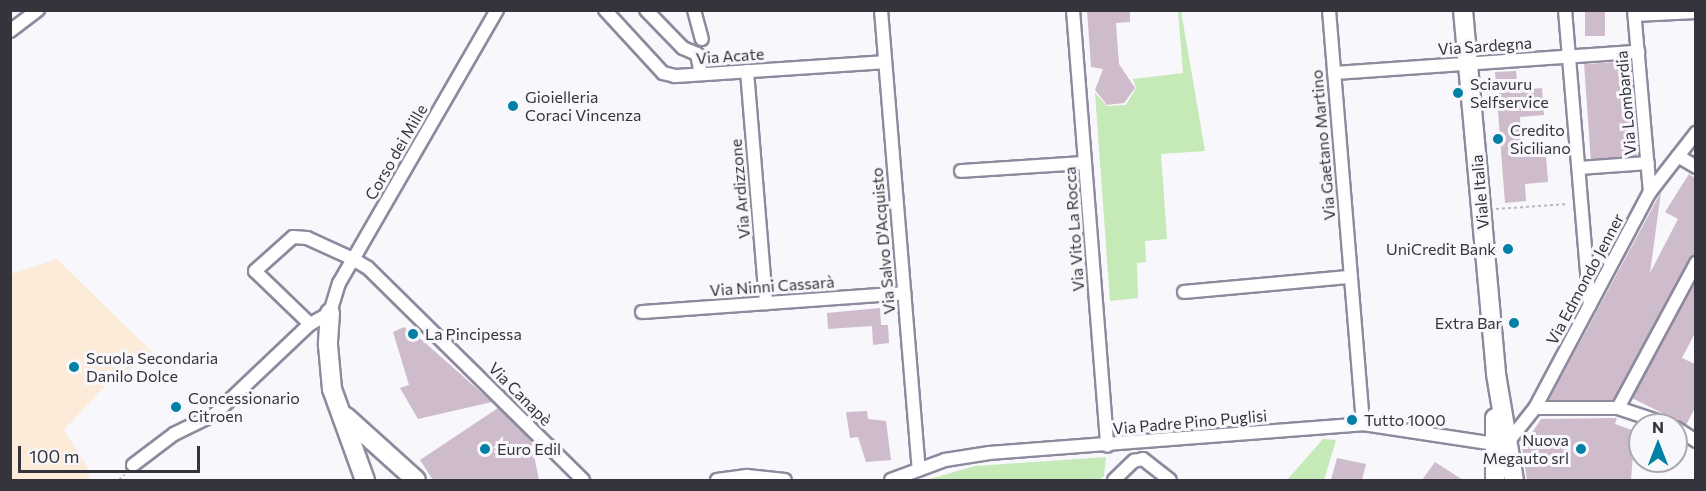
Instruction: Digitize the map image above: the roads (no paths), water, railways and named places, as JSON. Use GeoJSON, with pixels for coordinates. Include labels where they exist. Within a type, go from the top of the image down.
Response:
{"type":"FeatureCollection","features":[{"type":"Feature","properties":{"kind":"street"},"geometry":{"type":"LineString","coordinates":[[10,31],[38,10]]}},
{"type":"Feature","properties":{"kind":"street","name":"Corso dei Mille"},"geometry":{"type":"LineString","coordinates":[[330,313],[339,283],[497,10]]}},
{"type":"Feature","properties":{"kind":"street","name":"Via Acate"},"geometry":{"type":"LineString","coordinates":[[605,10],[663,73],[701,74],[885,62]]}},
{"type":"Feature","properties":{"kind":"street"},"geometry":{"type":"LineString","coordinates":[[646,10],[683,48],[697,54],[701,74]]}},
{"type":"Feature","properties":{"kind":"street"},"geometry":{"type":"LineString","coordinates":[[694,10],[702,39]]}},
{"type":"Feature","properties":{"kind":"street","name":"Via Salvo D'Acquisto"},"geometry":{"type":"LineString","coordinates":[[881,10],[919,470]]}},
{"type":"Feature","properties":{"kind":"street","name":"Via Vito La Rocca"},"geometry":{"type":"LineString","coordinates":[[1073,10],[1107,446]]}},
{"type":"Feature","properties":{"kind":"street","name":"Via Gaetano Martino"},"geometry":{"type":"LineString","coordinates":[[1329,10],[1363,424]]}},
{"type":"Feature","properties":{"kind":"street","name":"Viale Italia"},"geometry":{"type":"LineString","coordinates":[[1463,10],[1502,443],[1514,480]]}},
{"type":"Feature","properties":{"kind":"street"},"geometry":{"type":"LineString","coordinates":[[1565,10],[1590,305]]}},
{"type":"Feature","properties":{"kind":"street"},"geometry":{"type":"LineString","coordinates":[[1634,13],[1695,12]]}},
{"type":"Feature","properties":{"kind":"street","name":"Via Lombardia"},"geometry":{"type":"LineString","coordinates":[[1634,13],[1650,192]]}},
{"type":"Feature","properties":{"kind":"street","name":"Via Sardegna"},"geometry":{"type":"LineString","coordinates":[[1334,73],[1638,52]]}},
{"type":"Feature","properties":{"kind":"street","name":"Via Ardizzone"},"geometry":{"type":"LineString","coordinates":[[747,71],[766,303]]}},
{"type":"Feature","properties":{"kind":"street","name":"Via Edmondo Jenner"},"geometry":{"type":"LineString","coordinates":[[1502,443],[1535,408],[1650,192],[1695,133]]}},
{"type":"Feature","properties":{"kind":"street"},"geometry":{"type":"LineString","coordinates":[[1678,156],[1695,167]]}},
{"type":"Feature","properties":{"kind":"street"},"geometry":{"type":"LineString","coordinates":[[1578,168],[1648,163]]}},
{"type":"Feature","properties":{"kind":"street"},"geometry":{"type":"LineString","coordinates":[[961,171],[1085,164]]}},
{"type":"Feature","properties":{"kind":"street","name":"Via Canapè"},"geometry":{"type":"LineString","coordinates":[[310,324],[255,271],[293,237],[307,238],[353,259],[388,284],[584,480]]}},
{"type":"Feature","properties":{"kind":"street"},"geometry":{"type":"LineString","coordinates":[[1618,408],[1695,262]]}},
{"type":"Feature","properties":{"kind":"street"},"geometry":{"type":"LineString","coordinates":[[1184,292],[1350,277]]}},
{"type":"Feature","properties":{"kind":"street","name":"Via Ninni Cassarà"},"geometry":{"type":"LineString","coordinates":[[642,312],[904,293]]}},
{"type":"Feature","properties":{"kind":"street"},"geometry":{"type":"LineString","coordinates":[[133,465],[174,434],[215,414],[310,324],[330,313],[329,373],[365,480]]}},
{"type":"Feature","properties":{"kind":"street"},"geometry":{"type":"LineString","coordinates":[[1535,408],[1618,408],[1633,413]]}},
{"type":"Feature","properties":{"kind":"street"},"geometry":{"type":"LineString","coordinates":[[341,411],[363,436],[416,480]]}},
{"type":"Feature","properties":{"kind":"street","name":"Via Padre Pino Puglisi"},"geometry":{"type":"LineString","coordinates":[[891,480],[945,460],[989,453],[1107,446],[1363,424],[1502,443]]}},
{"type":"Feature","properties":{"kind":"street","name":"Viale Italia"},"geometry":{"type":"LineString","coordinates":[[1495,480],[1502,443]]}},
{"type":"Feature","properties":{"kind":"street"},"geometry":{"type":"LineString","coordinates":[[1114,480],[1134,461],[1143,459],[1170,480]]}},
{"type":"Feature","properties":{"kind":"street"},"geometry":{"type":"LineString","coordinates":[[717,480],[785,480]]}},
{"type":"Feature","properties":{"kind":"place","name":"Sciavuru Selfservice"},"geometry":{"type":"Point","coordinates":[1458,93]}},
{"type":"Feature","properties":{"kind":"place","name":"Gioielleria Coraci Vincenza"},"geometry":{"type":"Point","coordinates":[513,106]}},
{"type":"Feature","properties":{"kind":"place","name":"Credito Siciliano"},"geometry":{"type":"Point","coordinates":[1498,139]}},
{"type":"Feature","properties":{"kind":"place","name":"UniCredit Bank"},"geometry":{"type":"Point","coordinates":[1508,249]}},
{"type":"Feature","properties":{"kind":"place","name":"Extra Bar"},"geometry":{"type":"Point","coordinates":[1514,323]}},
{"type":"Feature","properties":{"kind":"place","name":"La Pincipessa"},"geometry":{"type":"Point","coordinates":[413,334]}},
{"type":"Feature","properties":{"kind":"place","name":"Scuola Secondaria Danilo Dolce"},"geometry":{"type":"Point","coordinates":[74,367]}},
{"type":"Feature","properties":{"kind":"place","name":"Concessionario Citroen"},"geometry":{"type":"Point","coordinates":[176,407]}},
{"type":"Feature","properties":{"kind":"place","name":"Tutto 1000"},"geometry":{"type":"Point","coordinates":[1352,420]}},
{"type":"Feature","properties":{"kind":"place","name":"Euro Edil"},"geometry":{"type":"Point","coordinates":[485,449]}},
{"type":"Feature","properties":{"kind":"place","name":"Nuova Megauto srl"},"geometry":{"type":"Point","coordinates":[1581,449]}}]}
